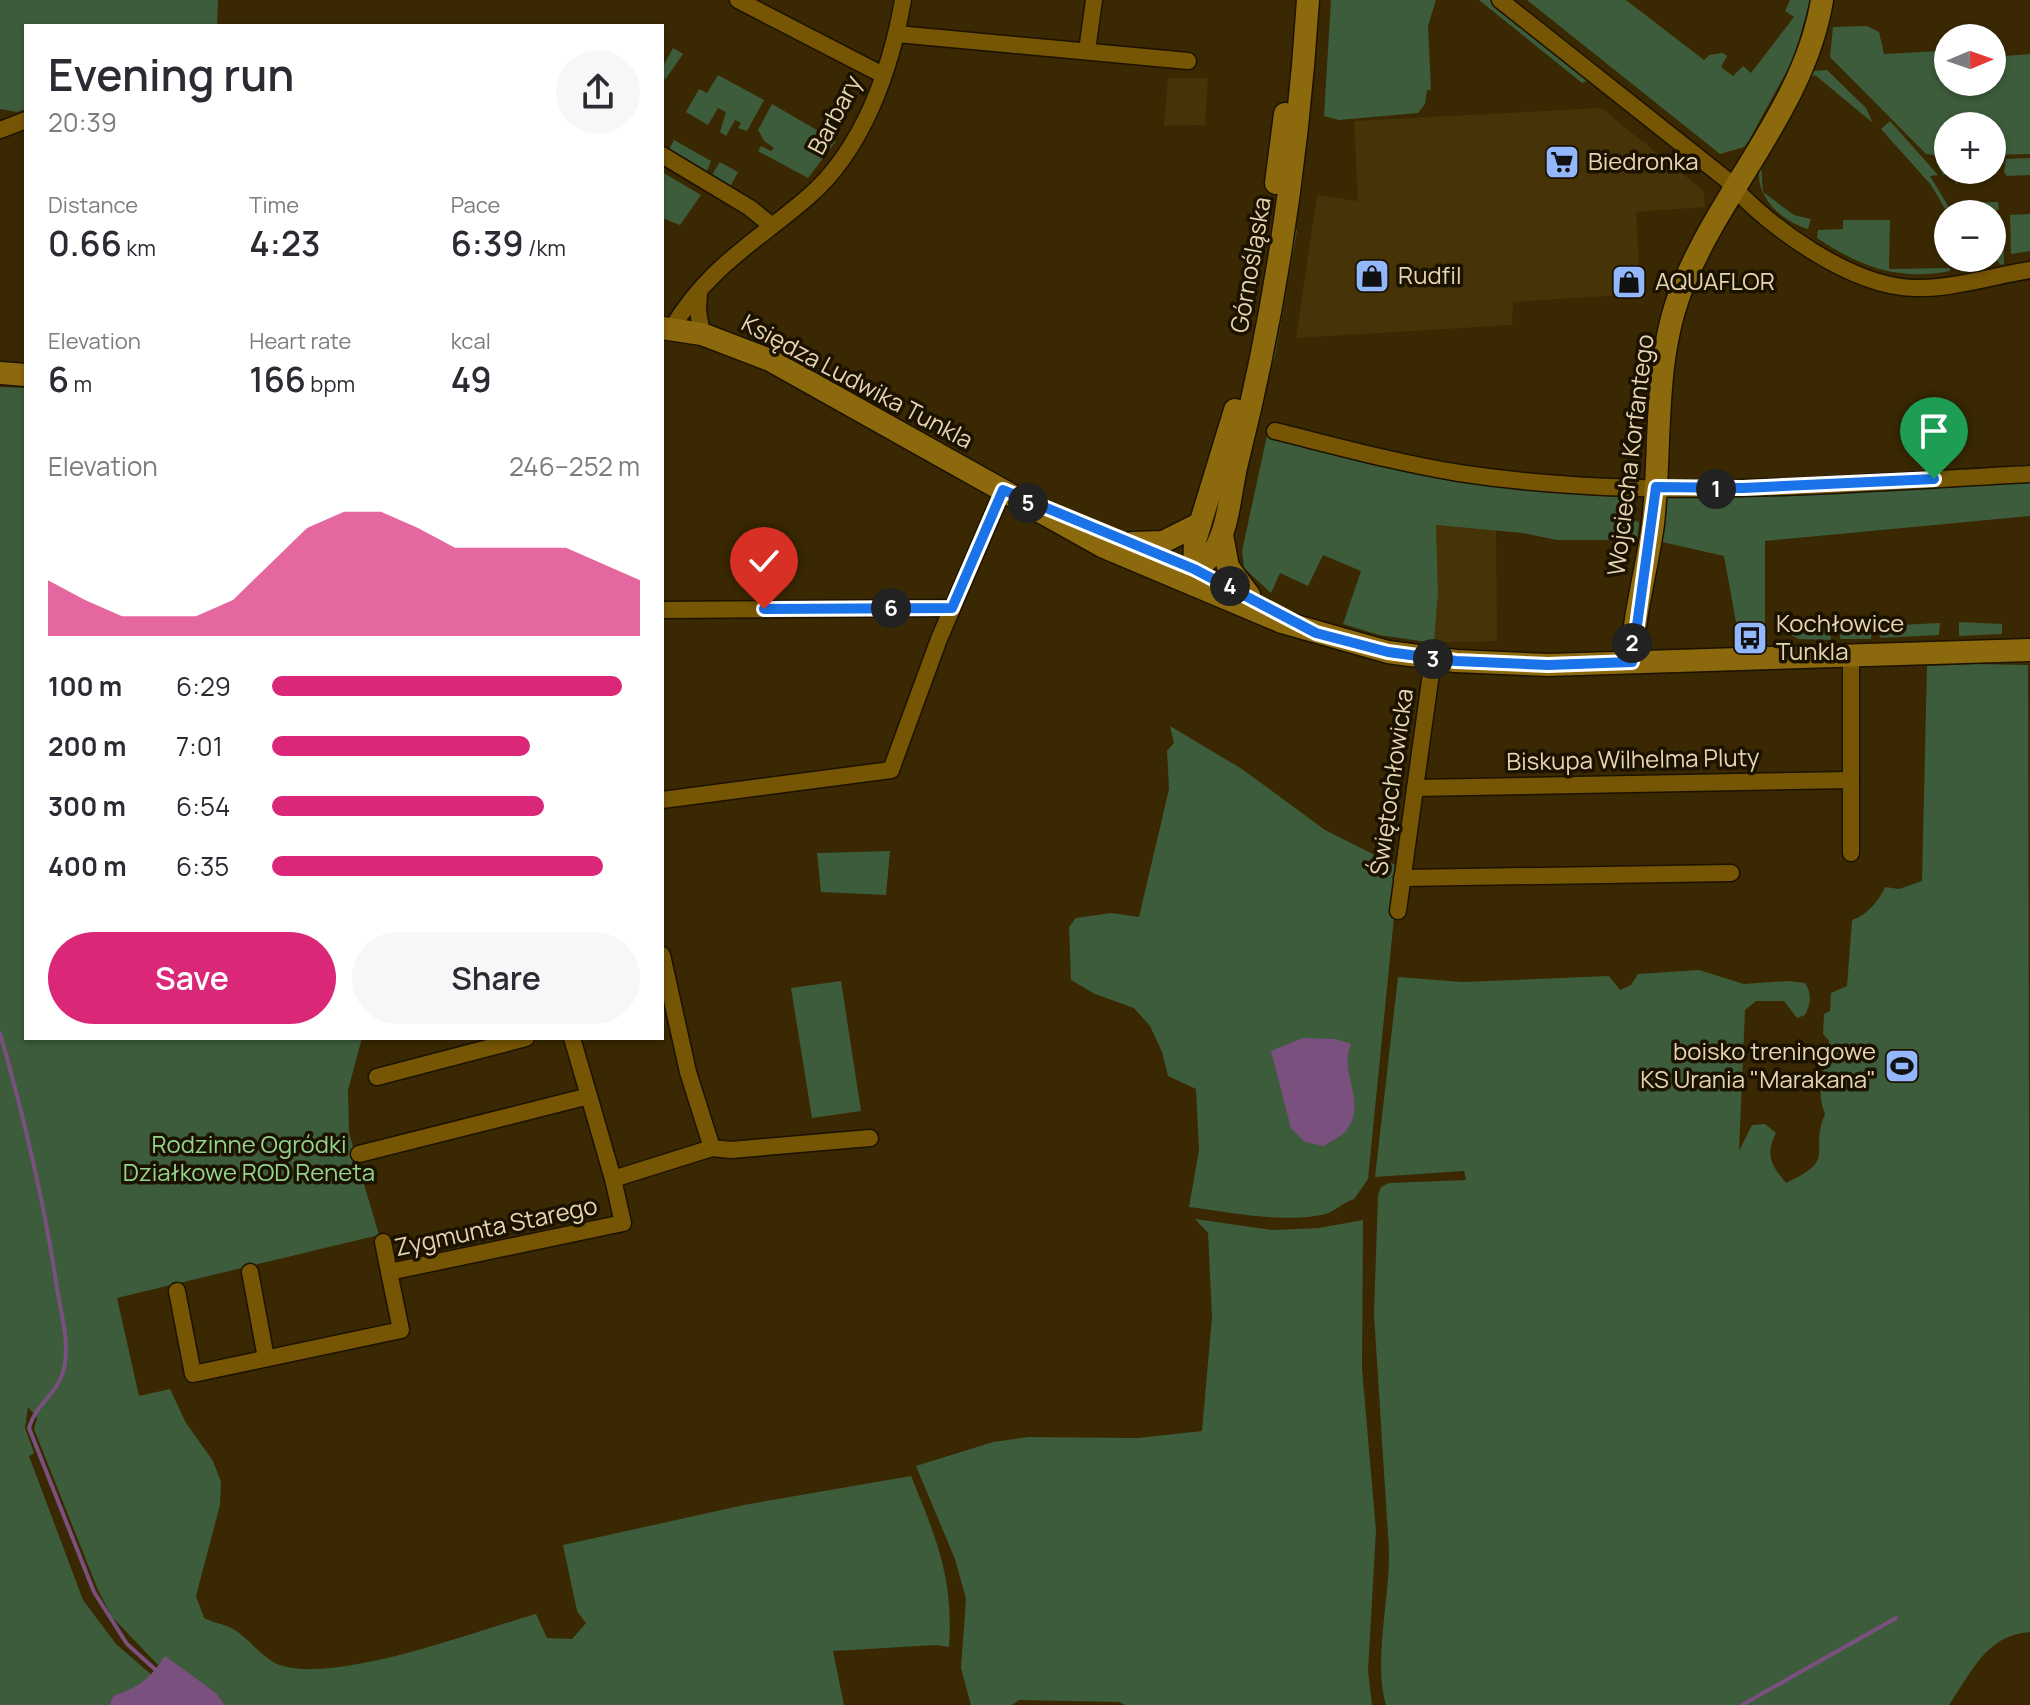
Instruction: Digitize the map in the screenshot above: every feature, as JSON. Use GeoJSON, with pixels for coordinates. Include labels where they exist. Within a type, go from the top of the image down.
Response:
{"type":"FeatureCollection","features":[{"type":"Feature","properties":{"kind":"street"},"geometry":{"type":"LineString","coordinates":[[738,0],[883,75]]}},
{"type":"Feature","properties":{"kind":"street","name":"Barbary"},"geometry":{"type":"LineString","coordinates":[[667,328],[734,252],[810,195],[846,154],[883,75],[897,34],[903,0]]}},
{"type":"Feature","properties":{"kind":"street"},"geometry":{"type":"LineString","coordinates":[[1087,51],[1094,0]]}},
{"type":"Feature","properties":{"kind":"street","name":"Górnośląska"},"geometry":{"type":"LineString","coordinates":[[1198,579],[1199,524],[1226,445],[1258,299],[1285,112],[1293,0]]}},
{"type":"Feature","properties":{"kind":"street","name":"Górnośląska"},"geometry":{"type":"LineString","coordinates":[[1198,579],[1222,535],[1281,253],[1299,126],[1308,0]]}},
{"type":"Feature","properties":{"kind":"street"},"geometry":{"type":"LineString","coordinates":[[1500,0],[1734,188],[1739,196],[1836,265],[1882,284],[1918,288],[2030,270]]}},
{"type":"Feature","properties":{"kind":"street","name":"Wojciecha Korfantego"},"geometry":{"type":"LineString","coordinates":[[1632,662],[1656,487],[1665,357],[1675,310],[1694,262],[1808,55],[1822,0]]}},
{"type":"Feature","properties":{"kind":"street"},"geometry":{"type":"LineString","coordinates":[[897,34],[1188,61]]}},
{"type":"Feature","properties":{"kind":"street"},"geometry":{"type":"LineString","coordinates":[[0,130],[24,121]]}},
{"type":"Feature","properties":{"kind":"street"},"geometry":{"type":"LineString","coordinates":[[664,156],[750,208],[772,226]]}},
{"type":"Feature","properties":{"kind":"street"},"geometry":{"type":"LineString","coordinates":[[699,291],[702,334]]}},
{"type":"Feature","properties":{"kind":"street","name":"Księdza Ludwika Tunkla"},"geometry":{"type":"LineString","coordinates":[[667,328],[702,334],[770,360],[1077,534],[1172,575],[1198,579],[1249,595],[1316,633]]}},
{"type":"Feature","properties":{"kind":"street"},"geometry":{"type":"LineString","coordinates":[[0,373],[24,375]]}},
{"type":"Feature","properties":{"kind":"street"},"geometry":{"type":"LineString","coordinates":[[1275,431],[1461,473],[1656,487],[1743,488],[2030,474]]}},
{"type":"Feature","properties":{"kind":"street"},"geometry":{"type":"LineString","coordinates":[[664,800],[891,770],[952,608],[1012,495]]}},
{"type":"Feature","properties":{"kind":"street","name":"Księdza Ludwika Tunkla"},"geometry":{"type":"LineString","coordinates":[[1012,495],[1132,543],[1198,579],[1316,633],[1433,659],[1497,664],[1632,662],[2030,650]]}},
{"type":"Feature","properties":{"kind":"street"},"geometry":{"type":"LineString","coordinates":[[1132,543],[1163,542],[1199,524]]}},
{"type":"Feature","properties":{"kind":"street","name":"Górnośląska"},"geometry":{"type":"LineString","coordinates":[[1222,535],[1228,567],[1249,595]]}},
{"type":"Feature","properties":{"kind":"street"},"geometry":{"type":"LineString","coordinates":[[664,610],[952,608]]}},
{"type":"Feature","properties":{"kind":"street"},"geometry":{"type":"LineString","coordinates":[[1851,655],[1851,853]]}},
{"type":"Feature","properties":{"kind":"street","name":"Świętochłowicka"},"geometry":{"type":"LineString","coordinates":[[1398,911],[1433,659]]}},
{"type":"Feature","properties":{"kind":"street","name":"Biskupa Wilhelma Pluty"},"geometry":{"type":"LineString","coordinates":[[1415,788],[1851,780]]}},
{"type":"Feature","properties":{"kind":"street"},"geometry":{"type":"LineString","coordinates":[[1402,878],[1731,873]]}},
{"type":"Feature","properties":{"kind":"street"},"geometry":{"type":"LineString","coordinates":[[664,964],[688,1072],[712,1148]]}},
{"type":"Feature","properties":{"kind":"street"},"geometry":{"type":"LineString","coordinates":[[377,1077],[518,1040]]}},
{"type":"Feature","properties":{"kind":"street"},"geometry":{"type":"LineString","coordinates":[[573,1040],[613,1179]]}},
{"type":"Feature","properties":{"kind":"street"},"geometry":{"type":"LineString","coordinates":[[359,1154],[589,1096]]}},
{"type":"Feature","properties":{"kind":"street","name":"Zygmunta Starego"},"geometry":{"type":"LineString","coordinates":[[177,1291],[193,1374],[401,1330],[389,1272],[623,1223],[613,1179],[712,1148],[731,1150],[870,1138]]}},
{"type":"Feature","properties":{"kind":"street"},"geometry":{"type":"LineString","coordinates":[[383,1242],[389,1272]]}},
{"type":"Feature","properties":{"kind":"street"},"geometry":{"type":"LineString","coordinates":[[250,1272],[266,1358]]}},
{"type":"Feature","properties":{"kind":"shaded area"},"geometry":{"type":"Polygon","coordinates":[[[1168,78],[1208,78],[1205,125],[1164,126],[1168,78]]]}},
{"type":"Feature","properties":{"kind":"shaded area"},"geometry":{"type":"Polygon","coordinates":[[[1601,108],[1704,191],[1705,207],[1636,212],[1641,294],[1513,302],[1512,325],[1296,338],[1317,195],[1358,201],[1354,121],[1601,108]]]}},
{"type":"Feature","properties":{"kind":"shaded area"},"geometry":{"type":"Polygon","coordinates":[[[1435,525],[1496,530],[1497,641],[1434,643],[1438,593],[1435,525]]]}},
{"type":"Feature","properties":{"kind":"shaded area"},"geometry":{"type":"Polygon","coordinates":[[[1303,1038],[1335,1039],[1351,1044],[1348,1066],[1354,1100],[1352,1122],[1343,1134],[1324,1146],[1305,1142],[1291,1128],[1271,1051],[1303,1038]]]}},
{"type":"Feature","properties":{"kind":"shaded area"},"geometry":{"type":"Polygon","coordinates":[[[165,1656],[216,1693],[225,1705],[109,1705],[113,1696],[143,1681],[165,1656]]]}},
{"type":"Feature","properties":{"kind":"green space"},"geometry":{"type":"Polygon","coordinates":[[[0,0],[218,0],[217,24],[24,24],[24,110],[17,112],[0,109],[0,0]]]}},
{"type":"Feature","properties":{"kind":"green space"},"geometry":{"type":"Polygon","coordinates":[[[1331,0],[1436,0],[1428,26],[1431,90],[1427,90],[1425,104],[1418,113],[1339,120],[1324,116],[1331,0]]]}},
{"type":"Feature","properties":{"kind":"green space"},"geometry":{"type":"Polygon","coordinates":[[[1479,0],[1490,0],[1589,80],[1582,83],[1479,0]]]}},
{"type":"Feature","properties":{"kind":"green space"},"geometry":{"type":"Polygon","coordinates":[[[1527,0],[1626,0],[1704,60],[1709,55],[1723,53],[1727,56],[1721,67],[1733,76],[1743,66],[1751,73],[1794,17],[1785,11],[1790,0],[1810,0],[1794,58],[1748,142],[1744,147],[1720,154],[1527,0]]]}},
{"type":"Feature","properties":{"kind":"green space"},"geometry":{"type":"Polygon","coordinates":[[[1867,26],[1879,32],[1884,54],[1934,51],[1934,96],[2006,96],[2006,56],[2030,54],[2030,154],[2006,155],[2006,112],[1934,112],[1934,155],[1926,154],[1830,57],[1833,27],[1867,26]]]}},
{"type":"Feature","properties":{"kind":"green space"},"geometry":{"type":"Polygon","coordinates":[[[673,48],[683,54],[665,80],[664,64],[673,48]]]}},
{"type":"Feature","properties":{"kind":"green space"},"geometry":{"type":"Polygon","coordinates":[[[1827,70],[1866,108],[1873,123],[1815,75],[1810,77],[1814,71],[1827,70]]]}},
{"type":"Feature","properties":{"kind":"green space"},"geometry":{"type":"Polygon","coordinates":[[[718,75],[764,100],[747,131],[738,128],[741,123],[735,120],[726,136],[720,132],[726,112],[718,108],[708,125],[686,112],[699,89],[707,93],[718,75]]]}},
{"type":"Feature","properties":{"kind":"green space"},"geometry":{"type":"Polygon","coordinates":[[[772,104],[836,141],[808,178],[758,151],[761,146],[771,151],[774,148],[764,141],[758,130],[772,104]]]}},
{"type":"Feature","properties":{"kind":"green space"},"geometry":{"type":"Polygon","coordinates":[[[1890,121],[1934,170],[1934,176],[1930,176],[1945,200],[1940,200],[1931,185],[1881,129],[1890,121]]]}},
{"type":"Feature","properties":{"kind":"green space"},"geometry":{"type":"Polygon","coordinates":[[[674,140],[711,161],[707,171],[669,150],[674,140]]]}},
{"type":"Feature","properties":{"kind":"green space"},"geometry":{"type":"Polygon","coordinates":[[[2030,158],[2030,175],[2007,176],[2006,159],[2030,158]]]}},
{"type":"Feature","properties":{"kind":"green space"},"geometry":{"type":"Polygon","coordinates":[[[720,162],[738,172],[730,187],[712,175],[720,162]]]}},
{"type":"Feature","properties":{"kind":"green space"},"geometry":{"type":"Polygon","coordinates":[[[1761,164],[1763,192],[1759,175],[1761,164]]]}},
{"type":"Feature","properties":{"kind":"green space"},"geometry":{"type":"Polygon","coordinates":[[[664,173],[701,195],[680,225],[664,219],[664,173]]]}},
{"type":"Feature","properties":{"kind":"green space"},"geometry":{"type":"Polygon","coordinates":[[[1763,192],[1794,215],[1811,219],[1808,229],[1779,213],[1763,192]]]}},
{"type":"Feature","properties":{"kind":"green space"},"geometry":{"type":"Polygon","coordinates":[[[2030,214],[2030,251],[2011,254],[2010,215],[2030,214]]]}},
{"type":"Feature","properties":{"kind":"green space"},"geometry":{"type":"Polygon","coordinates":[[[1843,220],[1890,220],[1889,269],[1934,268],[1934,272],[1944,272],[1913,274],[1880,269],[1849,257],[1817,238],[1818,230],[1843,229],[1843,220]]]}},
{"type":"Feature","properties":{"kind":"green space"},"geometry":{"type":"Polygon","coordinates":[[[1294,230],[1297,230],[1275,356],[1267,379],[1235,528],[1294,230]]]}},
{"type":"Feature","properties":{"kind":"green space","name":"Rodzinne Ogródki Działkowe ROD Reneta"},"geometry":{"type":"Polygon","coordinates":[[[0,387],[24,388],[24,1040],[361,1040],[348,1090],[349,1133],[379,1235],[117,1298],[139,1396],[170,1389],[186,1423],[213,1461],[221,1482],[220,1505],[196,1596],[204,1618],[234,1629],[275,1663],[299,1669],[366,1663],[536,1614],[547,1638],[572,1639],[586,1623],[577,1611],[563,1545],[744,1505],[911,1476],[941,1559],[950,1623],[949,1647],[937,1645],[833,1651],[844,1705],[225,1705],[216,1693],[165,1657],[159,1666],[112,1617],[98,1590],[34,1429],[37,1418],[28,1407],[25,1428],[34,1453],[29,1456],[83,1600],[116,1644],[153,1676],[137,1688],[113,1696],[109,1705],[0,1705],[0,387]]]}},
{"type":"Feature","properties":{"kind":"green space"},"geometry":{"type":"Polygon","coordinates":[[[1268,431],[1609,493],[1620,497],[1628,506],[1633,520],[1639,522],[1637,540],[1557,540],[1523,533],[1436,525],[1438,593],[1434,643],[1379,635],[1343,624],[1361,571],[1323,555],[1308,586],[1280,573],[1271,593],[1244,568],[1242,551],[1268,431]]]}},
{"type":"Feature","properties":{"kind":"green space"},"geometry":{"type":"Polygon","coordinates":[[[2030,481],[2030,516],[1765,541],[1765,631],[1738,633],[1724,556],[1662,542],[1666,493],[1850,492],[2030,481]]]}},
{"type":"Feature","properties":{"kind":"green space"},"geometry":{"type":"Polygon","coordinates":[[[1959,622],[2002,624],[2002,634],[1959,636],[1959,622]]]}},
{"type":"Feature","properties":{"kind":"green space"},"geometry":{"type":"Polygon","coordinates":[[[1940,623],[1939,635],[1880,638],[1879,626],[1940,623]]]}},
{"type":"Feature","properties":{"kind":"green space"},"geometry":{"type":"Polygon","coordinates":[[[1841,626],[1872,626],[1871,639],[1840,639],[1841,626]]]}},
{"type":"Feature","properties":{"kind":"green space"},"geometry":{"type":"Polygon","coordinates":[[[1830,628],[1831,640],[1799,639],[1782,631],[1830,628]]]}},
{"type":"Feature","properties":{"kind":"green space"},"geometry":{"type":"Polygon","coordinates":[[[2028,665],[2030,1632],[2002,1640],[1991,1648],[1973,1668],[1949,1705],[1386,1705],[1381,1669],[1389,1551],[1374,1314],[1378,1195],[1381,1187],[1389,1183],[1466,1180],[1464,1171],[1375,1177],[1398,977],[1462,982],[1609,976],[1620,990],[1631,985],[1638,974],[1699,970],[1744,984],[1805,983],[1810,999],[1805,1015],[1797,1018],[1784,1001],[1756,1001],[1745,1010],[1739,1151],[1752,1125],[1765,1124],[1776,1133],[1771,1160],[1786,1183],[1802,1175],[1812,1168],[1819,1154],[1825,1114],[1821,1086],[1829,1041],[1823,1034],[1824,1014],[1830,1011],[1831,993],[1847,986],[1852,920],[1872,907],[1885,887],[1899,889],[1922,881],[1927,666],[2028,665]]]}},
{"type":"Feature","properties":{"kind":"green space"},"geometry":{"type":"Polygon","coordinates":[[[1170,726],[1242,769],[1325,830],[1399,867],[1368,1179],[1354,1199],[1326,1214],[1272,1217],[1189,1207],[1199,1150],[1196,1089],[1168,1076],[1162,1052],[1150,1026],[1134,1008],[1095,994],[1071,980],[1069,927],[1076,918],[1111,913],[1139,917],[1169,789],[1167,751],[1174,743],[1170,726]]]}},
{"type":"Feature","properties":{"kind":"green space"},"geometry":{"type":"Polygon","coordinates":[[[890,851],[886,895],[821,892],[817,853],[890,851]]]}},
{"type":"Feature","properties":{"kind":"green space"},"geometry":{"type":"Polygon","coordinates":[[[841,981],[861,1111],[812,1118],[791,988],[841,981]]]}},
{"type":"Feature","properties":{"kind":"green space"},"geometry":{"type":"Polygon","coordinates":[[[1195,1219],[1272,1230],[1319,1228],[1363,1220],[1362,1369],[1376,1531],[1368,1670],[1372,1705],[1125,1705],[1119,1702],[1019,1700],[1012,1705],[971,1705],[961,1668],[966,1599],[955,1559],[916,1466],[993,1442],[1028,1437],[1138,1438],[1202,1431],[1212,1317],[1208,1233],[1195,1219]]]}},
{"type":"Feature","properties":{"kind":"waterway"},"geometry":{"type":"LineString","coordinates":[[0,1033],[40,1191],[66,1341],[60,1380],[36,1412],[29,1428],[94,1592],[127,1644],[158,1672]]}},
{"type":"Feature","properties":{"kind":"waterway"},"geometry":{"type":"LineString","coordinates":[[1742,1705],[1896,1618]]}},
{"type":"Feature","properties":{"kind":"place","name":"Biedronka"},"geometry":{"type":"Point","coordinates":[1562,162]}},
{"type":"Feature","properties":{"kind":"place","name":"Rudfil"},"geometry":{"type":"Point","coordinates":[1372,276]}},
{"type":"Feature","properties":{"kind":"place","name":"AQUAFLOR"},"geometry":{"type":"Point","coordinates":[1629,282]}},
{"type":"Feature","properties":{"kind":"place","name":"Kochłowice Tunkla"},"geometry":{"type":"Point","coordinates":[1750,638]}},
{"type":"Feature","properties":{"kind":"place","name":"boisko treningowe KS Urania \"Marakana\""},"geometry":{"type":"Point","coordinates":[1902,1066]}},
{"type":"Feature","properties":{"kind":"route"},"geometry":{"type":"LineString","coordinates":[[764,609],[952,608],[1003,490],[1194,569],[1249,595],[1316,633],[1388,652],[1433,659],[1548,665],[1632,662],[1632,643],[1653,525],[1656,487],[1743,488],[1934,479]]}}]}
